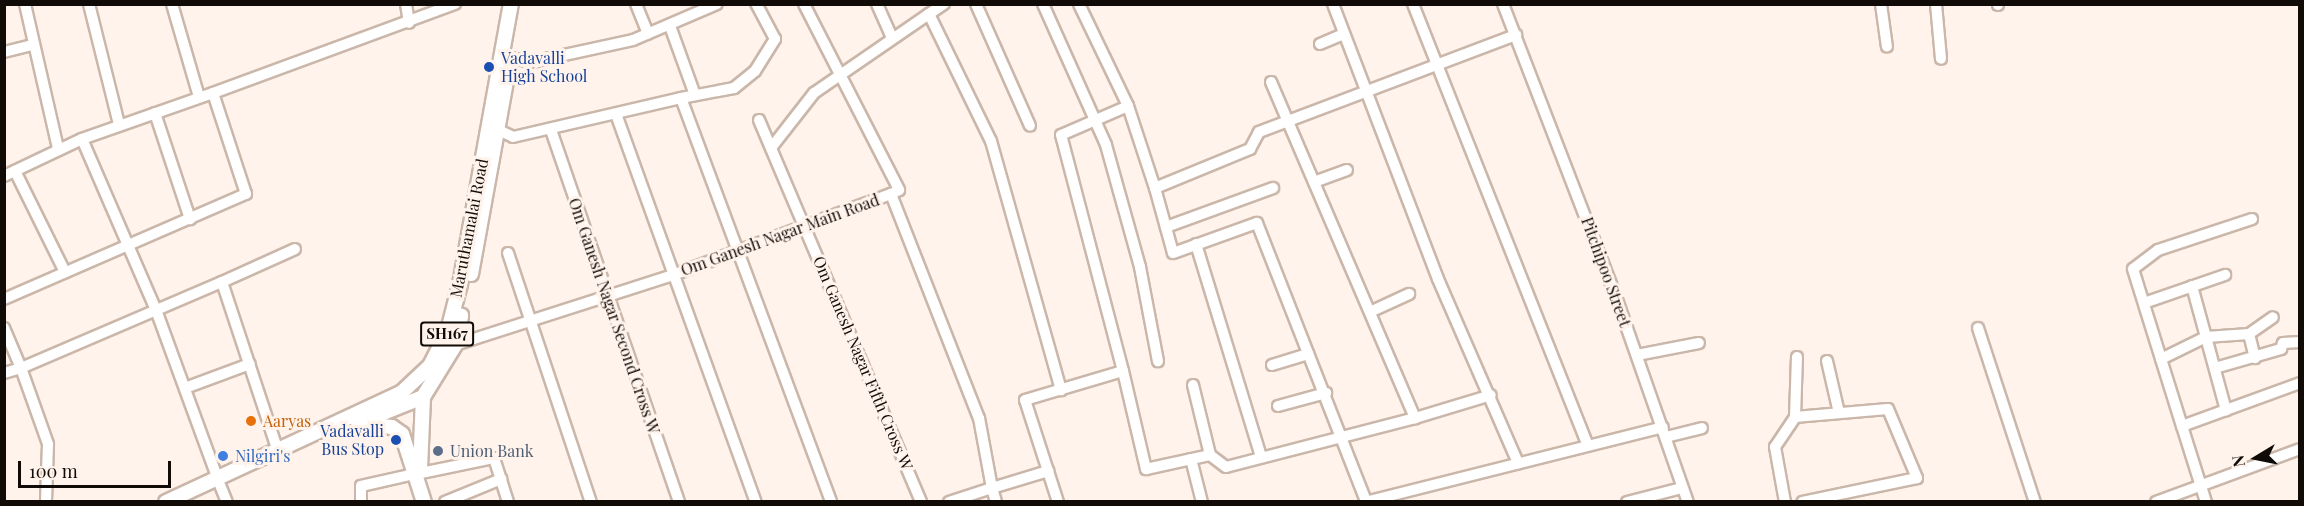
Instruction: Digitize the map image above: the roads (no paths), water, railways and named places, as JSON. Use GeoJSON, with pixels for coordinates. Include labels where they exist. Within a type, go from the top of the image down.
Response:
{"type":"FeatureCollection","features":[{"type":"Feature","properties":{"kind":"main road","name":"Maruthamalai Road"},"geometry":{"type":"LineString","coordinates":[[506,57],[511,4]]}},
{"type":"Feature","properties":{"kind":"main road","name":"Maruthamalai Road"},"geometry":{"type":"LineString","coordinates":[[398,409],[448,331],[506,57],[520,4]]}},
{"type":"Feature","properties":{"kind":"main road","name":"Maruthamalai Road"},"geometry":{"type":"LineString","coordinates":[[423,397],[455,345],[492,128]]}},
{"type":"Feature","properties":{"kind":"main road"},"geometry":{"type":"LineString","coordinates":[[191,501],[218,481],[277,448],[369,409],[411,388]]}},
{"type":"Feature","properties":{"kind":"main road"},"geometry":{"type":"LineString","coordinates":[[166,501],[423,397]]}},
{"type":"Feature","properties":{"kind":"main road"},"geometry":{"type":"LineString","coordinates":[[417,474],[423,397]]}},
{"type":"Feature","properties":{"kind":"main road"},"geometry":{"type":"LineString","coordinates":[[369,409],[398,409],[411,418],[418,453]]}},
{"type":"Feature","properties":{"kind":"main road"},"geometry":{"type":"LineString","coordinates":[[398,409],[402,434],[424,501]]}},
{"type":"Feature","properties":{"kind":"main road"},"geometry":{"type":"LineString","coordinates":[[355,425],[376,423],[402,434]]}},
{"type":"Feature","properties":{"kind":"street"},"geometry":{"type":"LineString","coordinates":[[25,4],[58,148]]}},
{"type":"Feature","properties":{"kind":"street"},"geometry":{"type":"LineString","coordinates":[[89,4],[119,124]]}},
{"type":"Feature","properties":{"kind":"street"},"geometry":{"type":"LineString","coordinates":[[172,4],[199,97]]}},
{"type":"Feature","properties":{"kind":"street"},"geometry":{"type":"LineString","coordinates":[[406,4],[410,23]]}},
{"type":"Feature","properties":{"kind":"street"},"geometry":{"type":"LineString","coordinates":[[4,176],[58,148],[119,124],[410,23],[455,4]]}},
{"type":"Feature","properties":{"kind":"street"},"geometry":{"type":"LineString","coordinates":[[636,4],[648,34]]}},
{"type":"Feature","properties":{"kind":"street"},"geometry":{"type":"LineString","coordinates":[[492,128],[513,137],[734,88],[755,71],[775,39],[756,4]]}},
{"type":"Feature","properties":{"kind":"street"},"geometry":{"type":"LineString","coordinates":[[804,4],[899,190],[891,194]]}},
{"type":"Feature","properties":{"kind":"street"},"geometry":{"type":"LineString","coordinates":[[877,4],[892,37]]}},
{"type":"Feature","properties":{"kind":"street"},"geometry":{"type":"LineString","coordinates":[[771,147],[814,93],[892,37],[944,4]]}},
{"type":"Feature","properties":{"kind":"street"},"geometry":{"type":"LineString","coordinates":[[976,4],[1030,126]]}},
{"type":"Feature","properties":{"kind":"street"},"geometry":{"type":"LineString","coordinates":[[1043,4],[1095,122],[1140,267],[1158,361]]}},
{"type":"Feature","properties":{"kind":"street"},"geometry":{"type":"LineString","coordinates":[[1079,4],[1128,106],[1155,188],[1173,253],[1257,223],[1308,354],[1345,436],[1366,501],[1588,445],[1702,428]]}},
{"type":"Feature","properties":{"kind":"street"},"geometry":{"type":"LineString","coordinates":[[1333,4],[1438,279],[1491,395],[1518,463]]}},
{"type":"Feature","properties":{"kind":"street"},"geometry":{"type":"LineString","coordinates":[[1413,4],[1435,67],[1588,445]]}},
{"type":"Feature","properties":{"kind":"street","name":"Pitchipoo Street"},"geometry":{"type":"LineString","coordinates":[[1503,4],[1637,355],[1688,501]]}},
{"type":"Feature","properties":{"kind":"street"},"geometry":{"type":"LineString","coordinates":[[1881,4],[1887,47]]}},
{"type":"Feature","properties":{"kind":"street"},"geometry":{"type":"LineString","coordinates":[[1936,4],[1941,59]]}},
{"type":"Feature","properties":{"kind":"street"},"geometry":{"type":"LineString","coordinates":[[506,57],[532,62],[648,34],[710,6]]}},
{"type":"Feature","properties":{"kind":"street"},"geometry":{"type":"LineString","coordinates":[[929,14],[991,141],[1060,390]]}},
{"type":"Feature","properties":{"kind":"street"},"geometry":{"type":"LineString","coordinates":[[670,26],[695,95]]}},
{"type":"Feature","properties":{"kind":"street"},"geometry":{"type":"LineString","coordinates":[[1320,45],[1344,34]]}},
{"type":"Feature","properties":{"kind":"street"},"geometry":{"type":"LineString","coordinates":[[1155,188],[1250,149],[1259,132],[1516,35]]}},
{"type":"Feature","properties":{"kind":"street"},"geometry":{"type":"LineString","coordinates":[[4,52],[33,45]]}},
{"type":"Feature","properties":{"kind":"street"},"geometry":{"type":"LineString","coordinates":[[1271,82],[1286,122],[1372,311],[1415,418]]}},
{"type":"Feature","properties":{"kind":"street"},"geometry":{"type":"LineString","coordinates":[[4,299],[246,194],[213,93]]}},
{"type":"Feature","properties":{"kind":"street"},"geometry":{"type":"LineString","coordinates":[[681,98],[742,249],[831,501]]}},
{"type":"Feature","properties":{"kind":"street"},"geometry":{"type":"LineString","coordinates":[[1128,106],[1061,135],[1123,371],[1146,469],[1210,455]]}},
{"type":"Feature","properties":{"kind":"street"},"geometry":{"type":"LineString","coordinates":[[155,113],[190,219]]}},
{"type":"Feature","properties":{"kind":"street"},"geometry":{"type":"LineString","coordinates":[[616,114],[756,501]]}},
{"type":"Feature","properties":{"kind":"street","name":"Om Ganesh Nagar Fifth Cross W"},"geometry":{"type":"LineString","coordinates":[[759,120],[921,501]]}},
{"type":"Feature","properties":{"kind":"street","name":"Om Ganesh Nagar Second Cross W"},"geometry":{"type":"LineString","coordinates":[[551,130],[605,297],[679,501]]}},
{"type":"Feature","properties":{"kind":"street"},"geometry":{"type":"LineString","coordinates":[[82,139],[156,310],[227,501]]}},
{"type":"Feature","properties":{"kind":"street"},"geometry":{"type":"LineString","coordinates":[[15,171],[65,272]]}},
{"type":"Feature","properties":{"kind":"street"},"geometry":{"type":"LineString","coordinates":[[1314,182],[1347,171]]}},
{"type":"Feature","properties":{"kind":"street"},"geometry":{"type":"LineString","coordinates":[[1166,227],[1274,188]]}},
{"type":"Feature","properties":{"kind":"street","name":"Om Ganesh Nagar Main Road"},"geometry":{"type":"LineString","coordinates":[[455,345],[531,323],[673,275],[891,194],[979,418],[996,501]]}},
{"type":"Feature","properties":{"kind":"street"},"geometry":{"type":"LineString","coordinates":[[2206,501],[2133,269],[2158,250],[2252,219]]}},
{"type":"Feature","properties":{"kind":"street"},"geometry":{"type":"LineString","coordinates":[[1196,244],[1261,457]]}},
{"type":"Feature","properties":{"kind":"street"},"geometry":{"type":"LineString","coordinates":[[4,373],[21,368],[295,249]]}},
{"type":"Feature","properties":{"kind":"street"},"geometry":{"type":"LineString","coordinates":[[508,253],[591,501]]}},
{"type":"Feature","properties":{"kind":"street"},"geometry":{"type":"LineString","coordinates":[[2144,303],[2225,275]]}},
{"type":"Feature","properties":{"kind":"street"},"geometry":{"type":"LineString","coordinates":[[222,282],[277,448]]}},
{"type":"Feature","properties":{"kind":"street"},"geometry":{"type":"LineString","coordinates":[[2192,286],[2226,410]]}},
{"type":"Feature","properties":{"kind":"street"},"geometry":{"type":"LineString","coordinates":[[1372,311],[1409,294]]}},
{"type":"Feature","properties":{"kind":"street"},"geometry":{"type":"LineString","coordinates":[[2161,359],[2206,337],[2250,334],[2273,316]]}},
{"type":"Feature","properties":{"kind":"street"},"geometry":{"type":"LineString","coordinates":[[4,328],[48,444],[46,501]]}},
{"type":"Feature","properties":{"kind":"street"},"geometry":{"type":"LineString","coordinates":[[1978,328],[2035,501]]}},
{"type":"Feature","properties":{"kind":"street"},"geometry":{"type":"LineString","coordinates":[[2250,334],[2255,358]]}},
{"type":"Feature","properties":{"kind":"street"},"geometry":{"type":"LineString","coordinates":[[2215,368],[2281,349],[2283,343],[2300,342]]}},
{"type":"Feature","properties":{"kind":"street"},"geometry":{"type":"LineString","coordinates":[[1637,355],[1699,343]]}},
{"type":"Feature","properties":{"kind":"street"},"geometry":{"type":"LineString","coordinates":[[1272,365],[1308,354]]}},
{"type":"Feature","properties":{"kind":"street"},"geometry":{"type":"LineString","coordinates":[[1785,501],[1775,447],[1796,417],[1797,357]]}},
{"type":"Feature","properties":{"kind":"street"},"geometry":{"type":"LineString","coordinates":[[1827,361],[1839,413]]}},
{"type":"Feature","properties":{"kind":"street"},"geometry":{"type":"LineString","coordinates":[[185,388],[250,363]]}},
{"type":"Feature","properties":{"kind":"street"},"geometry":{"type":"LineString","coordinates":[[1058,501],[1025,400],[1123,371]]}},
{"type":"Feature","properties":{"kind":"street"},"geometry":{"type":"LineString","coordinates":[[2182,426],[2300,383]]}},
{"type":"Feature","properties":{"kind":"street"},"geometry":{"type":"LineString","coordinates":[[1193,385],[1210,455],[1226,466],[1415,418],[1491,395]]}},
{"type":"Feature","properties":{"kind":"street"},"geometry":{"type":"LineString","coordinates":[[1278,406],[1326,393]]}},
{"type":"Feature","properties":{"kind":"street"},"geometry":{"type":"LineString","coordinates":[[1796,417],[1888,409],[1917,478],[1802,501]]}},
{"type":"Feature","properties":{"kind":"street"},"geometry":{"type":"LineString","coordinates":[[2157,501],[2300,449]]}},
{"type":"Feature","properties":{"kind":"street"},"geometry":{"type":"LineString","coordinates":[[361,501],[361,486],[494,458],[508,501]]}},
{"type":"Feature","properties":{"kind":"street"},"geometry":{"type":"LineString","coordinates":[[1191,459],[1202,501]]}},
{"type":"Feature","properties":{"kind":"street"},"geometry":{"type":"LineString","coordinates":[[949,501],[1048,471]]}},
{"type":"Feature","properties":{"kind":"street"},"geometry":{"type":"LineString","coordinates":[[445,501],[501,479]]}},
{"type":"Feature","properties":{"kind":"street"},"geometry":{"type":"LineString","coordinates":[[1627,501],[1682,488]]}},
{"type":"Feature","properties":{"kind":"place","name":"Vadavalli High School"},"geometry":{"type":"Point","coordinates":[489,67]}},
{"type":"Feature","properties":{"kind":"place","name":"Aaryas"},"geometry":{"type":"Point","coordinates":[251,421]}},
{"type":"Feature","properties":{"kind":"place","name":"Vadavalli Bus Stop"},"geometry":{"type":"Point","coordinates":[396,440]}},
{"type":"Feature","properties":{"kind":"place","name":"Union Bank"},"geometry":{"type":"Point","coordinates":[438,451]}},
{"type":"Feature","properties":{"kind":"place","name":"Nilgiri's"},"geometry":{"type":"Point","coordinates":[223,456]}}]}
